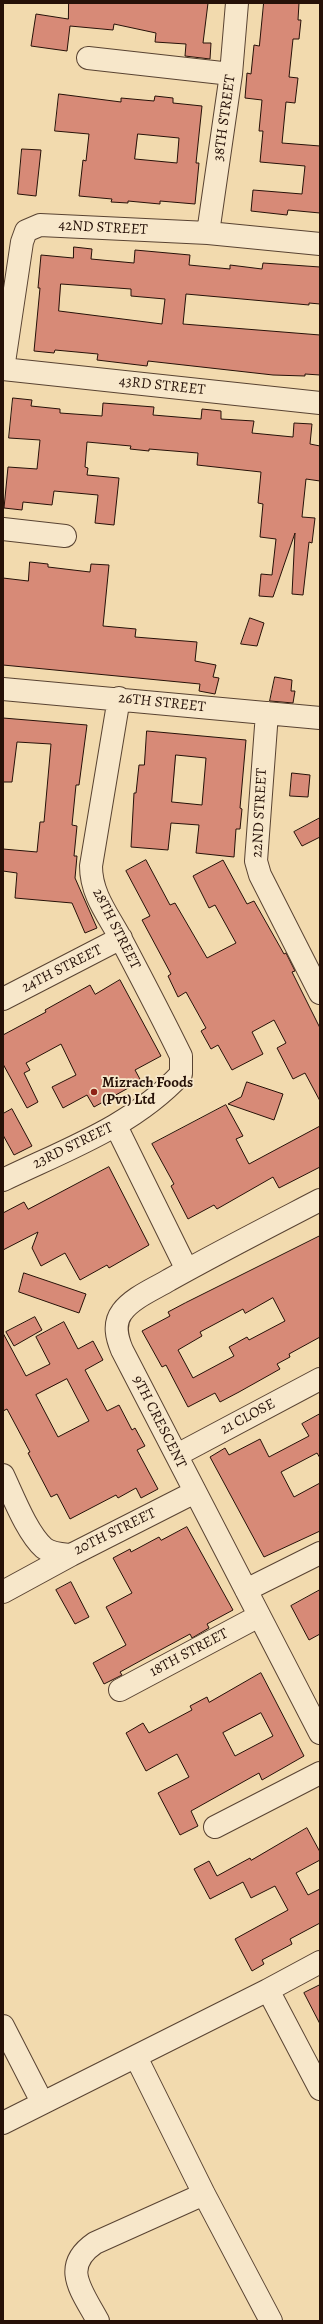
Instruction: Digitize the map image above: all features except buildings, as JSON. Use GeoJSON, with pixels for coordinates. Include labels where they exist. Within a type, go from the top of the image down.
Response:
{"type":"FeatureCollection","features":[{"type":"Feature","properties":{"kind":"street","name":"38TH STREET"},"geometry":{"type":"LineString","coordinates":[[208,233],[231,74],[237,3]]}},
{"type":"Feature","properties":{"kind":"street"},"geometry":{"type":"LineString","coordinates":[[88,58],[231,74]]}},
{"type":"Feature","properties":{"kind":"street","name":"42ND STREET"},"geometry":{"type":"LineString","coordinates":[[3,369],[19,255],[26,231],[40,225],[208,233],[320,244]]}},
{"type":"Feature","properties":{"kind":"street","name":"43RD STREET"},"geometry":{"type":"LineString","coordinates":[[3,369],[320,403]]}},
{"type":"Feature","properties":{"kind":"street"},"geometry":{"type":"LineString","coordinates":[[3,530],[65,536]]}},
{"type":"Feature","properties":{"kind":"street","name":"26TH STREET"},"geometry":{"type":"LineString","coordinates":[[3,689],[119,698],[267,713],[319,713]]}},
{"type":"Feature","properties":{"kind":"street","name":"28TH STREET"},"geometry":{"type":"LineString","coordinates":[[119,698],[91,866],[91,880],[96,894],[121,938],[181,1056]]}},
{"type":"Feature","properties":{"kind":"street","name":"22ND STREET"},"geometry":{"type":"LineString","coordinates":[[267,713],[256,861],[262,881],[320,994]]}},
{"type":"Feature","properties":{"kind":"street","name":"24TH STREET"},"geometry":{"type":"LineString","coordinates":[[3,999],[121,938]]}},
{"type":"Feature","properties":{"kind":"street","name":"23RD STREET"},"geometry":{"type":"LineString","coordinates":[[3,1180],[116,1126],[166,1090],[181,1074],[181,1056]]}},
{"type":"Feature","properties":{"kind":"street"},"geometry":{"type":"LineString","coordinates":[[116,1126],[187,1270]]}},
{"type":"Feature","properties":{"kind":"street","name":"9TH CRESCENT"},"geometry":{"type":"LineString","coordinates":[[320,1200],[187,1270],[128,1305],[120,1313],[116,1326],[117,1338],[122,1350],[194,1492],[320,1733]]}},
{"type":"Feature","properties":{"kind":"street","name":"21 CLOSE"},"geometry":{"type":"LineString","coordinates":[[177,1456],[320,1379]]}},
{"type":"Feature","properties":{"kind":"street","name":"20TH STREET"},"geometry":{"type":"LineString","coordinates":[[3,1475],[31,1530],[44,1548],[56,1554],[71,1555],[194,1492]]}},
{"type":"Feature","properties":{"kind":"street"},"geometry":{"type":"LineString","coordinates":[[246,1590],[320,1553]]}},
{"type":"Feature","properties":{"kind":"street"},"geometry":{"type":"LineString","coordinates":[[3,1592],[71,1555]]}},
{"type":"Feature","properties":{"kind":"street","name":"18TH STREET"},"geometry":{"type":"LineString","coordinates":[[120,1690],[259,1616]]}},
{"type":"Feature","properties":{"kind":"street"},"geometry":{"type":"LineString","coordinates":[[215,1827],[320,1773]]}},
{"type":"Feature","properties":{"kind":"street"},"geometry":{"type":"LineString","coordinates":[[3,2123],[42,2102],[136,2057],[268,1990],[320,1962]]}},
{"type":"Feature","properties":{"kind":"street"},"geometry":{"type":"LineString","coordinates":[[268,1990],[320,2089]]}},
{"type":"Feature","properties":{"kind":"street"},"geometry":{"type":"LineString","coordinates":[[3,2026],[42,2102]]}},
{"type":"Feature","properties":{"kind":"street"},"geometry":{"type":"LineString","coordinates":[[136,2057],[204,2194],[271,2321]]}},
{"type":"Feature","properties":{"kind":"street"},"geometry":{"type":"LineString","coordinates":[[98,2321],[75,2274],[76,2261],[83,2250],[95,2242],[204,2194]]}},
{"type":"Feature","properties":{"kind":"place","name":"Mizrach Foods (Pvt) Ltd"},"geometry":{"type":"Point","coordinates":[94,1092]}}]}
